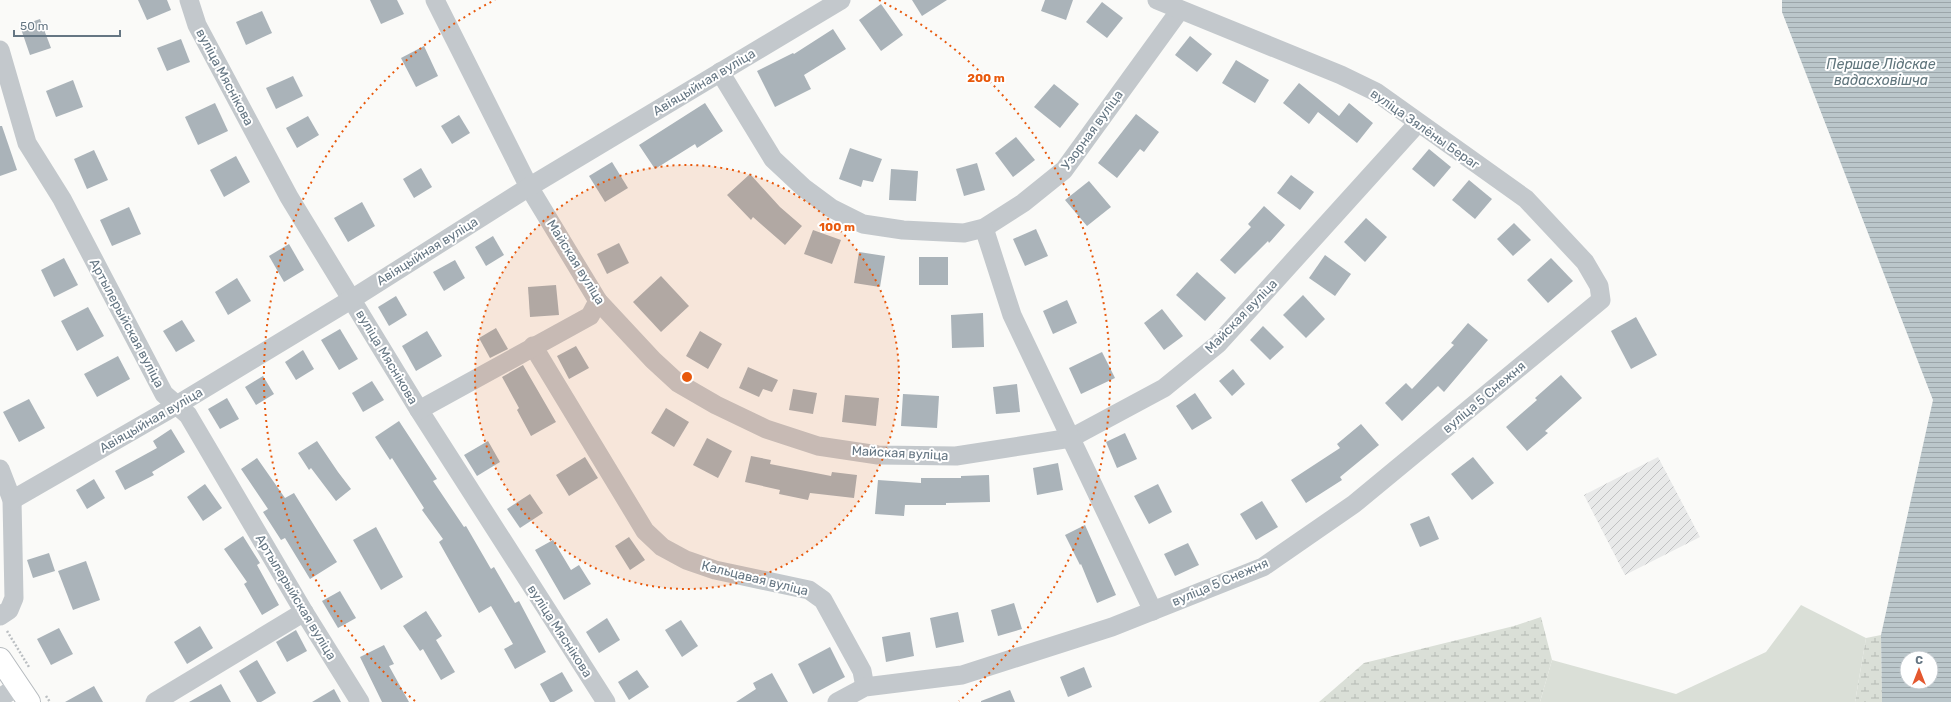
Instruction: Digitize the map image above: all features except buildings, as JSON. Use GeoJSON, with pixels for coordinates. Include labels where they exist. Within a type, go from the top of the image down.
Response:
{"type":"FeatureCollection","features":[{"type":"Feature","properties":{"kind":"main road"},"geometry":{"type":"LineString","coordinates":[[0,659],[30,687]]}},
{"type":"Feature","properties":{"kind":"street","name":"вуліца Мяснікова"},"geometry":{"type":"LineString","coordinates":[[189,0],[197,25],[289,197],[419,410],[606,702]]}},
{"type":"Feature","properties":{"kind":"street","name":"Майская вуліца"},"geometry":{"type":"LineString","coordinates":[[435,0],[529,187],[598,301],[653,360],[678,383],[716,405],[766,429],[818,446],[878,455],[956,456],[1071,438],[1164,388],[1218,344],[1418,123]]}},
{"type":"Feature","properties":{"kind":"street","name":"Авіяцыйная вуліца"},"geometry":{"type":"LineString","coordinates":[[12,500],[177,405],[352,299],[529,187],[841,0]]}},
{"type":"Feature","properties":{"kind":"street","name":"вуліца Зялёны Бераг"},"geometry":{"type":"LineString","coordinates":[[1157,0],[1341,75],[1376,92],[1526,199],[1585,262],[1599,286],[1601,300]]}},
{"type":"Feature","properties":{"kind":"street","name":"Узорная вуліца"},"geometry":{"type":"LineString","coordinates":[[720,72],[773,159],[804,188],[831,208],[863,224],[903,230],[964,233],[984,228],[1023,203],[1064,170],[1180,10]]}},
{"type":"Feature","properties":{"kind":"street","name":"Артылерыйская вуліца"},"geometry":{"type":"LineString","coordinates":[[0,50],[28,143],[62,199],[164,394],[188,415],[304,612],[360,702]]}},
{"type":"Feature","properties":{"kind":"street"},"geometry":{"type":"LineString","coordinates":[[984,228],[1012,314],[1153,611]]}},
{"type":"Feature","properties":{"kind":"street","name":"вуліца 5 Снежня"},"geometry":{"type":"LineString","coordinates":[[837,702],[865,687],[962,675],[1112,627],[1264,566],[1354,504],[1601,300]]}},
{"type":"Feature","properties":{"kind":"street"},"geometry":{"type":"LineString","coordinates":[[419,410],[590,316],[598,301]]}},
{"type":"Feature","properties":{"kind":"street","name":"Кальцавая вуліца"},"geometry":{"type":"LineString","coordinates":[[533,346],[645,531],[662,547],[686,560],[715,570],[809,590],[823,600],[862,671],[865,687]]}},
{"type":"Feature","properties":{"kind":"street"},"geometry":{"type":"LineString","coordinates":[[0,469],[12,500],[14,598],[2,621]]}},
{"type":"Feature","properties":{"kind":"street"},"geometry":{"type":"LineString","coordinates":[[155,702],[304,612]]}},
{"type":"Feature","properties":{"kind":"street"},"geometry":{"type":"LineString","coordinates":[[0,698],[30,687]]}},
{"type":"Feature","properties":{"kind":"path"},"geometry":{"type":"LineString","coordinates":[[2,621],[30,687],[50,702]]}},
{"type":"Feature","properties":{"kind":"shaded area"},"geometry":{"type":"Polygon","coordinates":[[[1658,457],[1700,537],[1625,575],[1584,495],[1658,457]]]}},
{"type":"Feature","properties":{"kind":"green space"},"geometry":{"type":"Polygon","coordinates":[[[1801,605],[1866,638],[1855,702],[1540,702],[1552,660],[1676,694],[1766,652],[1801,605]]]}},
{"type":"Feature","properties":{"kind":"green space"},"geometry":{"type":"Polygon","coordinates":[[[1541,617],[1552,660],[1540,702],[1319,702],[1364,663],[1514,626],[1541,617]]]}},
{"type":"Feature","properties":{"kind":"green space"},"geometry":{"type":"Polygon","coordinates":[[[1881,635],[1882,702],[1855,702],[1866,638],[1881,635]]]}},
{"type":"Feature","properties":{"kind":"water","name":"Першае Лідскае вадасховішча"},"geometry":{"type":"Polygon","coordinates":[[[1782,0],[1951,0],[1951,702],[1882,702],[1881,635],[1933,400],[1782,12],[1782,0]]]}}]}
